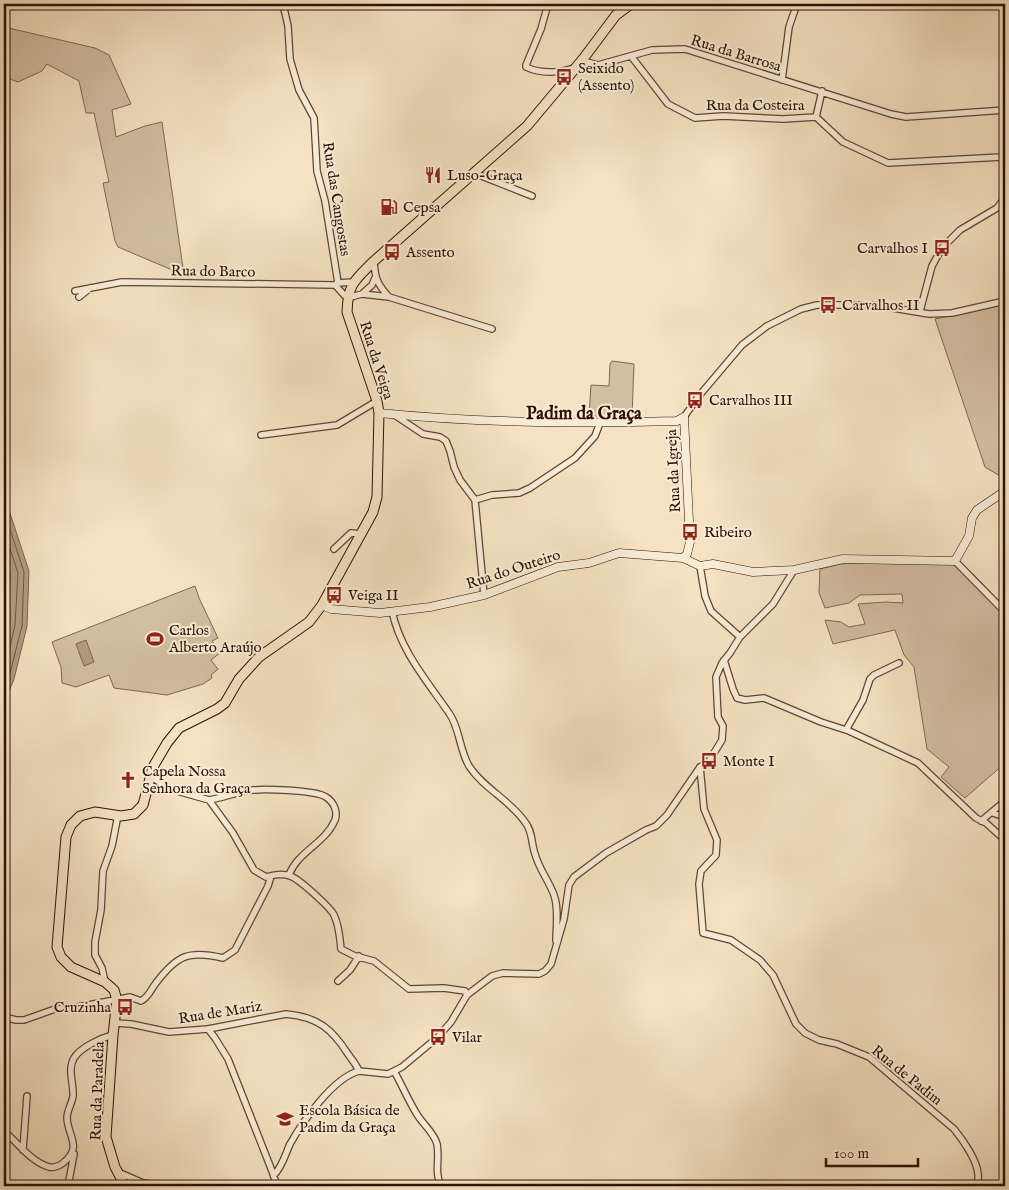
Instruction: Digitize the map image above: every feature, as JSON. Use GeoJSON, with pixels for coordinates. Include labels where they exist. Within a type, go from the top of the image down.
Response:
{"type":"FeatureCollection","features":[{"type":"Feature","properties":{"kind":"main road"},"geometry":{"type":"LineString","coordinates":[[353,282],[374,261],[527,126],[574,70],[616,15],[631,4]]}},
{"type":"Feature","properties":{"kind":"main road","name":"Rua da Veiga"},"geometry":{"type":"LineString","coordinates":[[118,815],[134,814],[143,805],[150,776],[159,755],[179,728],[225,703],[239,679],[259,657],[309,622],[322,605],[373,512],[377,496],[379,413],[377,401],[346,312],[347,298],[353,282]]}},
{"type":"Feature","properties":{"kind":"main road"},"geometry":{"type":"LineString","coordinates":[[117,1000],[114,990],[104,982],[70,966],[61,957],[57,947],[66,837],[71,825],[80,816],[95,812],[118,815]]}},
{"type":"Feature","properties":{"kind":"main road","name":"Rua da Paradela"},"geometry":{"type":"LineString","coordinates":[[117,1000],[106,1137],[110,1155],[126,1186]]}},
{"type":"Feature","properties":{"kind":"street","name":"Rua das Cangostas"},"geometry":{"type":"LineString","coordinates":[[283,4],[288,26],[290,59],[299,90],[314,118],[317,171],[326,201],[337,284]]}},
{"type":"Feature","properties":{"kind":"street","name":"Rua da Barrosa"},"geometry":{"type":"LineString","coordinates":[[548,4],[541,29],[526,67],[547,73],[558,70],[574,70],[587,62],[598,64],[652,50],[684,49],[891,114],[906,116],[1005,110]]}},
{"type":"Feature","properties":{"kind":"street"},"geometry":{"type":"LineString","coordinates":[[782,80],[789,27],[797,4]]}},
{"type":"Feature","properties":{"kind":"street","name":"Rua da Costeira"},"geometry":{"type":"LineString","coordinates":[[631,56],[668,104],[694,118],[723,116],[784,119],[816,117],[843,142],[888,164],[1005,158]]}},
{"type":"Feature","properties":{"kind":"street","name":"Rua da Costeira"},"geometry":{"type":"LineString","coordinates":[[816,117],[822,91]]}},
{"type":"Feature","properties":{"kind":"street"},"geometry":{"type":"LineString","coordinates":[[474,173],[532,196]]}},
{"type":"Feature","properties":{"kind":"street"},"geometry":{"type":"LineString","coordinates":[[920,312],[932,266],[942,248],[960,230],[997,208],[1004,199],[1005,180]]}},
{"type":"Feature","properties":{"kind":"street"},"geometry":{"type":"LineString","coordinates":[[362,294],[372,285],[375,278],[374,261]]}},
{"type":"Feature","properties":{"kind":"street"},"geometry":{"type":"LineString","coordinates":[[375,278],[389,297]]}},
{"type":"Feature","properties":{"kind":"street","name":"Rua do Barco"},"geometry":{"type":"LineString","coordinates":[[77,294],[91,287],[122,282],[337,284],[353,282]]}},
{"type":"Feature","properties":{"kind":"street"},"geometry":{"type":"LineString","coordinates":[[337,284],[347,298],[362,294],[389,297],[492,329]]}},
{"type":"Feature","properties":{"kind":"street"},"geometry":{"type":"LineString","coordinates":[[684,417],[698,396],[742,345],[768,326],[801,309],[817,305],[875,305],[929,314],[952,313],[1005,301]]}},
{"type":"Feature","properties":{"kind":"street"},"geometry":{"type":"LineString","coordinates":[[261,435],[337,425],[377,401]]}},
{"type":"Feature","properties":{"kind":"street","name":"Rua da Igreja"},"geometry":{"type":"LineString","coordinates":[[379,413],[454,420],[600,424],[677,422],[684,417]]}},
{"type":"Feature","properties":{"kind":"street"},"geometry":{"type":"LineString","coordinates":[[393,414],[423,434],[440,437],[446,441],[460,480],[475,500],[484,595]]}},
{"type":"Feature","properties":{"kind":"street","name":"Rua da Igreja"},"geometry":{"type":"LineString","coordinates":[[683,558],[687,554],[690,542],[684,417]]}},
{"type":"Feature","properties":{"kind":"street"},"geometry":{"type":"LineString","coordinates":[[475,500],[492,495],[519,493],[530,488],[575,458],[595,436],[600,424]]}},
{"type":"Feature","properties":{"kind":"street"},"geometry":{"type":"LineString","coordinates":[[955,561],[969,536],[972,518],[977,510],[1005,491]]}},
{"type":"Feature","properties":{"kind":"street"},"geometry":{"type":"LineString","coordinates":[[334,549],[351,533],[361,534]]}},
{"type":"Feature","properties":{"kind":"street","name":"Rua do Outeiro"},"geometry":{"type":"LineString","coordinates":[[322,605],[331,609],[380,613],[430,607],[484,595],[558,567],[589,563],[611,554],[629,553],[683,558],[700,566]]}},
{"type":"Feature","properties":{"kind":"street"},"geometry":{"type":"LineString","coordinates":[[740,637],[711,612],[705,596],[700,566],[713,564],[753,572],[794,570],[843,559],[955,561],[1005,612]]}},
{"type":"Feature","properties":{"kind":"street"},"geometry":{"type":"LineString","coordinates":[[274,1175],[278,1171],[291,1143],[306,1118],[320,1101],[350,1074],[359,1071],[388,1074],[402,1067],[438,1036],[454,1017],[467,995],[492,976],[503,973],[540,974],[545,971],[551,964],[556,948],[568,900],[569,885],[574,877],[606,854],[656,826],[667,815],[700,767],[709,761],[722,740],[722,726],[718,717],[716,676],[724,660],[740,637],[773,604],[794,570]]}},
{"type":"Feature","properties":{"kind":"street"},"geometry":{"type":"LineString","coordinates":[[392,611],[400,640],[452,717],[460,746],[468,764],[480,781],[526,823],[532,836],[534,853],[554,894],[556,904],[556,948]]}},
{"type":"Feature","properties":{"kind":"street"},"geometry":{"type":"LineString","coordinates":[[724,660],[737,698],[745,700],[764,698],[821,722],[846,730],[918,763],[951,796],[1005,840]]}},
{"type":"Feature","properties":{"kind":"street"},"geometry":{"type":"LineString","coordinates":[[846,730],[863,700],[870,679],[874,675],[899,663]]}},
{"type":"Feature","properties":{"kind":"street","name":"Rua de Padim"},"geometry":{"type":"LineString","coordinates":[[700,767],[704,809],[717,840],[716,854],[701,871],[699,884],[703,933],[731,940],[760,960],[773,975],[796,1024],[805,1033],[819,1040],[837,1044],[869,1057],[954,1129],[963,1139],[975,1162],[979,1175],[977,1186]]}},
{"type":"Feature","properties":{"kind":"street"},"geometry":{"type":"LineString","coordinates":[[150,776],[170,790],[209,800],[263,789],[326,796],[333,803],[336,819],[326,835],[297,860],[289,875]]}},
{"type":"Feature","properties":{"kind":"street"},"geometry":{"type":"LineString","coordinates":[[209,800],[233,833],[254,870],[266,877],[282,874],[294,877],[333,914],[338,926],[341,950],[374,961],[409,989],[444,988],[465,991],[467,995]]}},
{"type":"Feature","properties":{"kind":"street"},"geometry":{"type":"LineString","coordinates":[[981,821],[993,813],[1005,801]]}},
{"type":"Feature","properties":{"kind":"street"},"geometry":{"type":"LineString","coordinates":[[993,813],[1005,818]]}},
{"type":"Feature","properties":{"kind":"street"},"geometry":{"type":"LineString","coordinates":[[104,982],[102,968],[95,955],[95,942],[101,910],[103,871],[112,846],[118,815]]}},
{"type":"Feature","properties":{"kind":"street"},"geometry":{"type":"LineString","coordinates":[[4,1017],[24,1020],[55,1009],[78,1007],[130,997],[141,1001],[146,998],[156,983],[178,960],[189,955],[202,953],[224,958],[235,950],[268,886],[271,876]]}},
{"type":"Feature","properties":{"kind":"street"},"geometry":{"type":"LineString","coordinates":[[338,981],[350,970],[359,956]]}},
{"type":"Feature","properties":{"kind":"street","name":"Rua de Mariz"},"geometry":{"type":"LineString","coordinates":[[114,1024],[131,1024],[169,1032],[208,1029],[286,1014],[299,1015],[318,1022],[329,1030],[339,1040],[359,1071]]}},
{"type":"Feature","properties":{"kind":"street"},"geometry":{"type":"LineString","coordinates":[[208,1029],[228,1059],[277,1186]]}},
{"type":"Feature","properties":{"kind":"street"},"geometry":{"type":"LineString","coordinates":[[68,1186],[75,1146],[68,1121],[73,1088],[71,1065],[75,1056],[88,1046],[113,1035]]}},
{"type":"Feature","properties":{"kind":"street"},"geometry":{"type":"LineString","coordinates":[[394,1071],[418,1116],[430,1130],[437,1144],[436,1165],[441,1186]]}},
{"type":"Feature","properties":{"kind":"street"},"geometry":{"type":"LineString","coordinates":[[23,1150],[27,1096]]}},
{"type":"Feature","properties":{"kind":"street"},"geometry":{"type":"LineString","coordinates":[[4,1131],[29,1156],[49,1167],[60,1166],[70,1158],[75,1146]]}},
{"type":"Feature","properties":{"kind":"street"},"geometry":{"type":"LineString","coordinates":[[118,1172],[143,1183],[165,1186]]}},
{"type":"Feature","properties":{"kind":"shaded area"},"geometry":{"type":"Polygon","coordinates":[[[4,27],[95,48],[109,55],[131,104],[112,110],[116,137],[162,122],[184,275],[118,247],[115,241],[103,183],[109,182],[94,113],[86,113],[79,81],[47,64],[42,71],[18,82],[4,77],[4,27]]]}},
{"type":"Feature","properties":{"kind":"shaded area"},"geometry":{"type":"Polygon","coordinates":[[[1005,304],[1005,479],[985,467],[935,319],[1005,304]]]}},
{"type":"Feature","properties":{"kind":"shaded area"},"geometry":{"type":"Polygon","coordinates":[[[612,361],[634,364],[632,417],[589,416],[591,385],[609,386],[610,364],[612,361]]]}},
{"type":"Feature","properties":{"kind":"shaded area"},"geometry":{"type":"Polygon","coordinates":[[[869,562],[953,563],[972,573],[1005,607],[1005,763],[965,798],[941,777],[949,767],[927,749],[914,667],[904,655],[895,630],[833,644],[825,620],[841,622],[849,627],[865,624],[858,604],[903,603],[902,594],[860,595],[849,603],[825,608],[819,593],[820,569],[840,564],[869,562]]]}},
{"type":"Feature","properties":{"kind":"shaded area","name":"Carlos Alberto Araújo"},"geometry":{"type":"Polygon","coordinates":[[[195,586],[218,638],[212,641],[220,653],[211,660],[218,669],[211,675],[212,678],[203,684],[167,695],[114,688],[109,675],[76,687],[62,683],[61,667],[52,642],[195,586]]]}},
{"type":"Feature","properties":{"kind":"water"},"geometry":{"type":"Polygon","coordinates":[[[4,495],[29,571],[27,626],[14,679],[4,704],[4,495]]]}},
{"type":"Feature","properties":{"kind":"water"},"geometry":{"type":"Polygon","coordinates":[[[86,640],[94,662],[84,666],[76,644],[86,640]]]}},
{"type":"Feature","properties":{"kind":"place","name":"Seixido (Assento)"},"geometry":{"type":"Point","coordinates":[564,77]}},
{"type":"Feature","properties":{"kind":"place","name":"Luso-Graça"},"geometry":{"type":"Point","coordinates":[433,175]}},
{"type":"Feature","properties":{"kind":"place","name":"Cepsa"},"geometry":{"type":"Point","coordinates":[389,207]}},
{"type":"Feature","properties":{"kind":"place","name":"Carvalhos I"},"geometry":{"type":"Point","coordinates":[942,248]}},
{"type":"Feature","properties":{"kind":"place","name":"Assento"},"geometry":{"type":"Point","coordinates":[392,252]}},
{"type":"Feature","properties":{"kind":"place","name":"Carvalhos II"},"geometry":{"type":"Point","coordinates":[828,305]}},
{"type":"Feature","properties":{"kind":"place","name":"Carvalhos III"},"geometry":{"type":"Point","coordinates":[695,400]}},
{"type":"Feature","properties":{"kind":"place","name":"Ribeiro"},"geometry":{"type":"Point","coordinates":[690,532]}},
{"type":"Feature","properties":{"kind":"place","name":"Veiga II"},"geometry":{"type":"Point","coordinates":[334,595]}},
{"type":"Feature","properties":{"kind":"place","name":"Carlos Alberto Araújo"},"geometry":{"type":"Point","coordinates":[155,639]}},
{"type":"Feature","properties":{"kind":"place","name":"Monte I"},"geometry":{"type":"Point","coordinates":[709,761]}},
{"type":"Feature","properties":{"kind":"place","name":"Capela Nossa Senhora da Graça"},"geometry":{"type":"Point","coordinates":[128,780]}},
{"type":"Feature","properties":{"kind":"place","name":"Cruzinha"},"geometry":{"type":"Point","coordinates":[125,1007]}},
{"type":"Feature","properties":{"kind":"place","name":"Vilar"},"geometry":{"type":"Point","coordinates":[438,1037]}},
{"type":"Feature","properties":{"kind":"place","name":"Escola Básica de Padim da Graça"},"geometry":{"type":"Point","coordinates":[285,1119]}},
{"type":"Feature","properties":{"kind":"district","name":"Padim da Graça"},"geometry":{"type":"Point","coordinates":[584,413]}}]}
